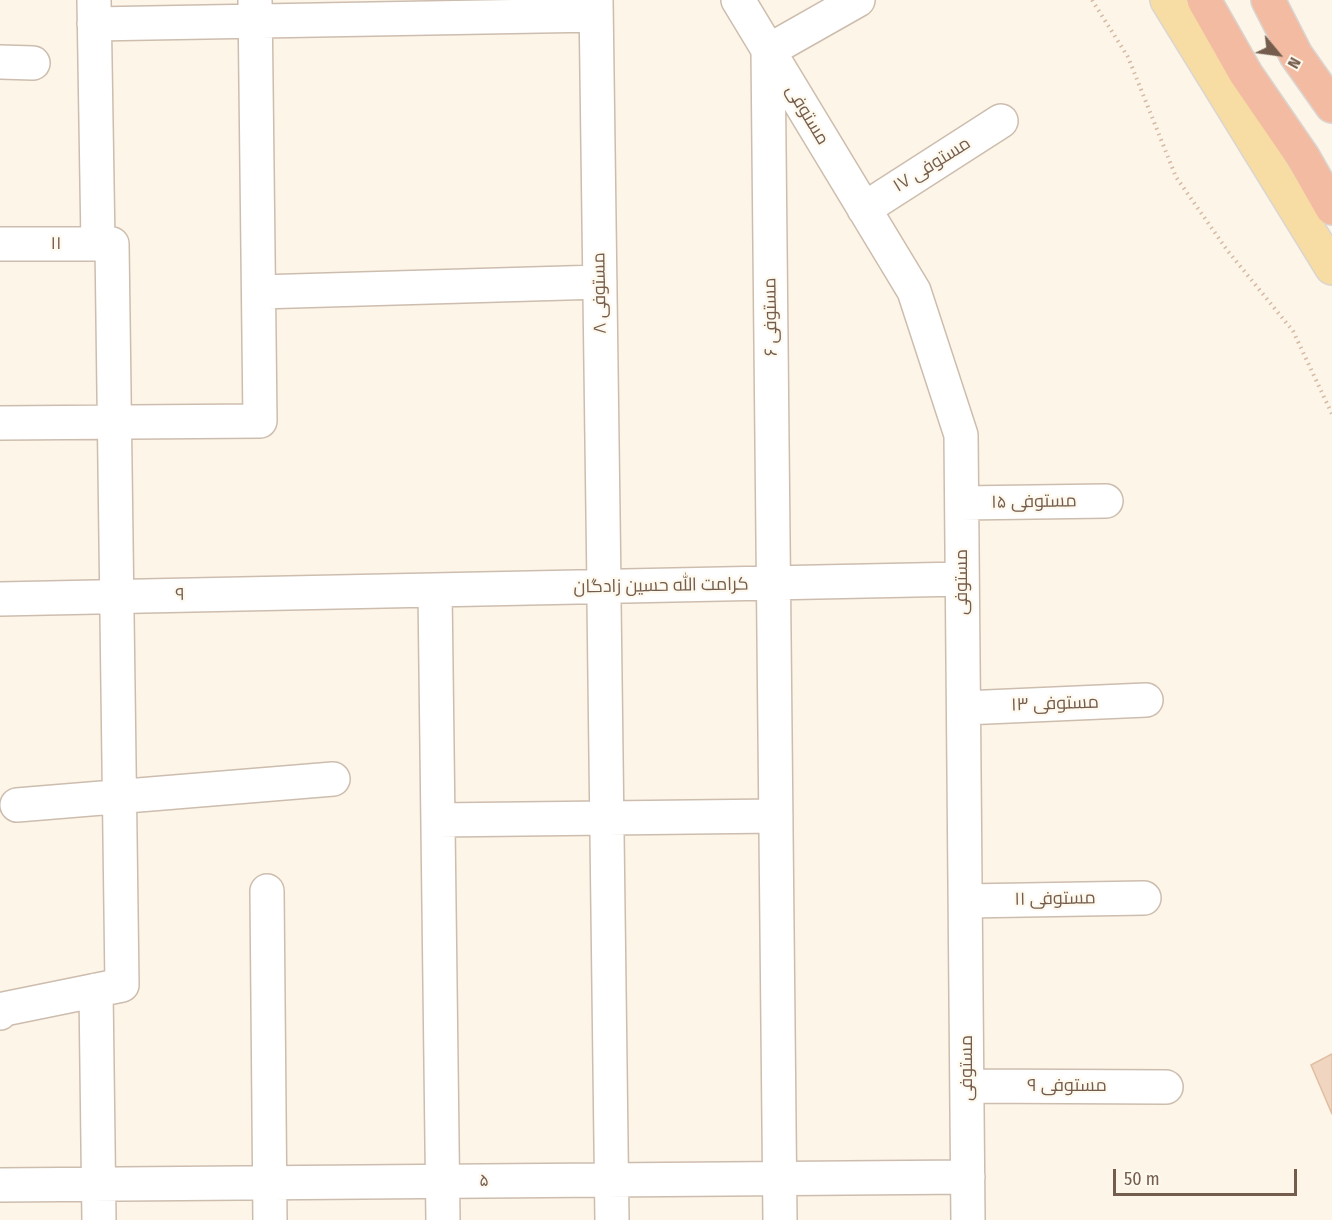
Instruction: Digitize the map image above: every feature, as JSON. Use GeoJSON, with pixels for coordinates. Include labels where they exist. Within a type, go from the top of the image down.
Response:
{"type":"FeatureCollection","features":[{"type":"Feature","properties":{"kind":"highway"},"geometry":{"type":"LineString","coordinates":[[1204,0],[1246,74],[1317,160]]}},
{"type":"Feature","properties":{"kind":"highway"},"geometry":{"type":"LineString","coordinates":[[1215,0],[1317,160],[1332,208]]}},
{"type":"Feature","properties":{"kind":"highway"},"geometry":{"type":"LineString","coordinates":[[1268,0],[1296,55],[1332,106]]}},
{"type":"Feature","properties":{"kind":"main road"},"geometry":{"type":"LineString","coordinates":[[1167,0],[1332,268]]}},
{"type":"Feature","properties":{"kind":"street","name":"مستوفی"},"geometry":{"type":"LineString","coordinates":[[738,0],[914,291],[961,435],[968,1220]]}},
{"type":"Feature","properties":{"kind":"street"},"geometry":{"type":"LineString","coordinates":[[768,51],[858,0]]}},
{"type":"Feature","properties":{"kind":"street"},"geometry":{"type":"LineString","coordinates":[[0,1013],[4,1009],[122,985],[114,422],[94,12],[596,7]]}},
{"type":"Feature","properties":{"kind":"street","name":"مستوفی ۸"},"geometry":{"type":"LineString","coordinates":[[596,7],[612,1220]]}},
{"type":"Feature","properties":{"kind":"street"},"geometry":{"type":"LineString","coordinates":[[0,423],[260,421],[255,10]]}},
{"type":"Feature","properties":{"kind":"street","name":"مستوفی ۶"},"geometry":{"type":"LineString","coordinates":[[768,51],[780,1220]]}},
{"type":"Feature","properties":{"kind":"street"},"geometry":{"type":"LineString","coordinates":[[0,62],[33,63]]}},
{"type":"Feature","properties":{"kind":"street","name":"مستوفی ۱۷"},"geometry":{"type":"LineString","coordinates":[[864,209],[1001,122]]}},
{"type":"Feature","properties":{"kind":"street","name":"۱۱"},"geometry":{"type":"LineString","coordinates":[[0,244],[105,244]]}},
{"type":"Feature","properties":{"kind":"street"},"geometry":{"type":"LineString","coordinates":[[259,292],[600,282]]}},
{"type":"Feature","properties":{"kind":"street","name":"مستوفی ۱۵"},"geometry":{"type":"LineString","coordinates":[[962,503],[1106,501]]}},
{"type":"Feature","properties":{"kind":"street","name":"کرامت الله حسین زادگان"},"geometry":{"type":"LineString","coordinates":[[359,592],[435,590],[604,594],[774,583],[962,579]]}},
{"type":"Feature","properties":{"kind":"street"},"geometry":{"type":"LineString","coordinates":[[435,590],[443,1220]]}},
{"type":"Feature","properties":{"kind":"street","name":"۹"},"geometry":{"type":"LineString","coordinates":[[0,599],[359,592]]}},
{"type":"Feature","properties":{"kind":"street","name":"مستوفی ۱۳"},"geometry":{"type":"LineString","coordinates":[[964,708],[1146,700]]}},
{"type":"Feature","properties":{"kind":"street"},"geometry":{"type":"LineString","coordinates":[[17,805],[333,779]]}},
{"type":"Feature","properties":{"kind":"street"},"geometry":{"type":"LineString","coordinates":[[438,820],[776,816]]}},
{"type":"Feature","properties":{"kind":"street"},"geometry":{"type":"LineString","coordinates":[[267,891],[270,1220]]}},
{"type":"Feature","properties":{"kind":"street","name":"مستوفی ۱۱"},"geometry":{"type":"LineString","coordinates":[[966,901],[1144,898]]}},
{"type":"Feature","properties":{"kind":"street"},"geometry":{"type":"LineString","coordinates":[[96,990],[99,1220]]}},
{"type":"Feature","properties":{"kind":"street","name":"مستوفی ۹"},"geometry":{"type":"LineString","coordinates":[[967,1086],[1166,1087]]}},
{"type":"Feature","properties":{"kind":"street","name":"۵"},"geometry":{"type":"LineString","coordinates":[[0,1185],[968,1177]]}},
{"type":"Feature","properties":{"kind":"path"},"geometry":{"type":"LineString","coordinates":[[1092,0],[1128,57],[1176,177],[1227,250],[1293,331],[1332,414]]}},
{"type":"Feature","properties":{"kind":"building"},"geometry":{"type":"Polygon","coordinates":[[[1332,1054],[1332,1114],[1311,1065],[1332,1054]]]}}]}
